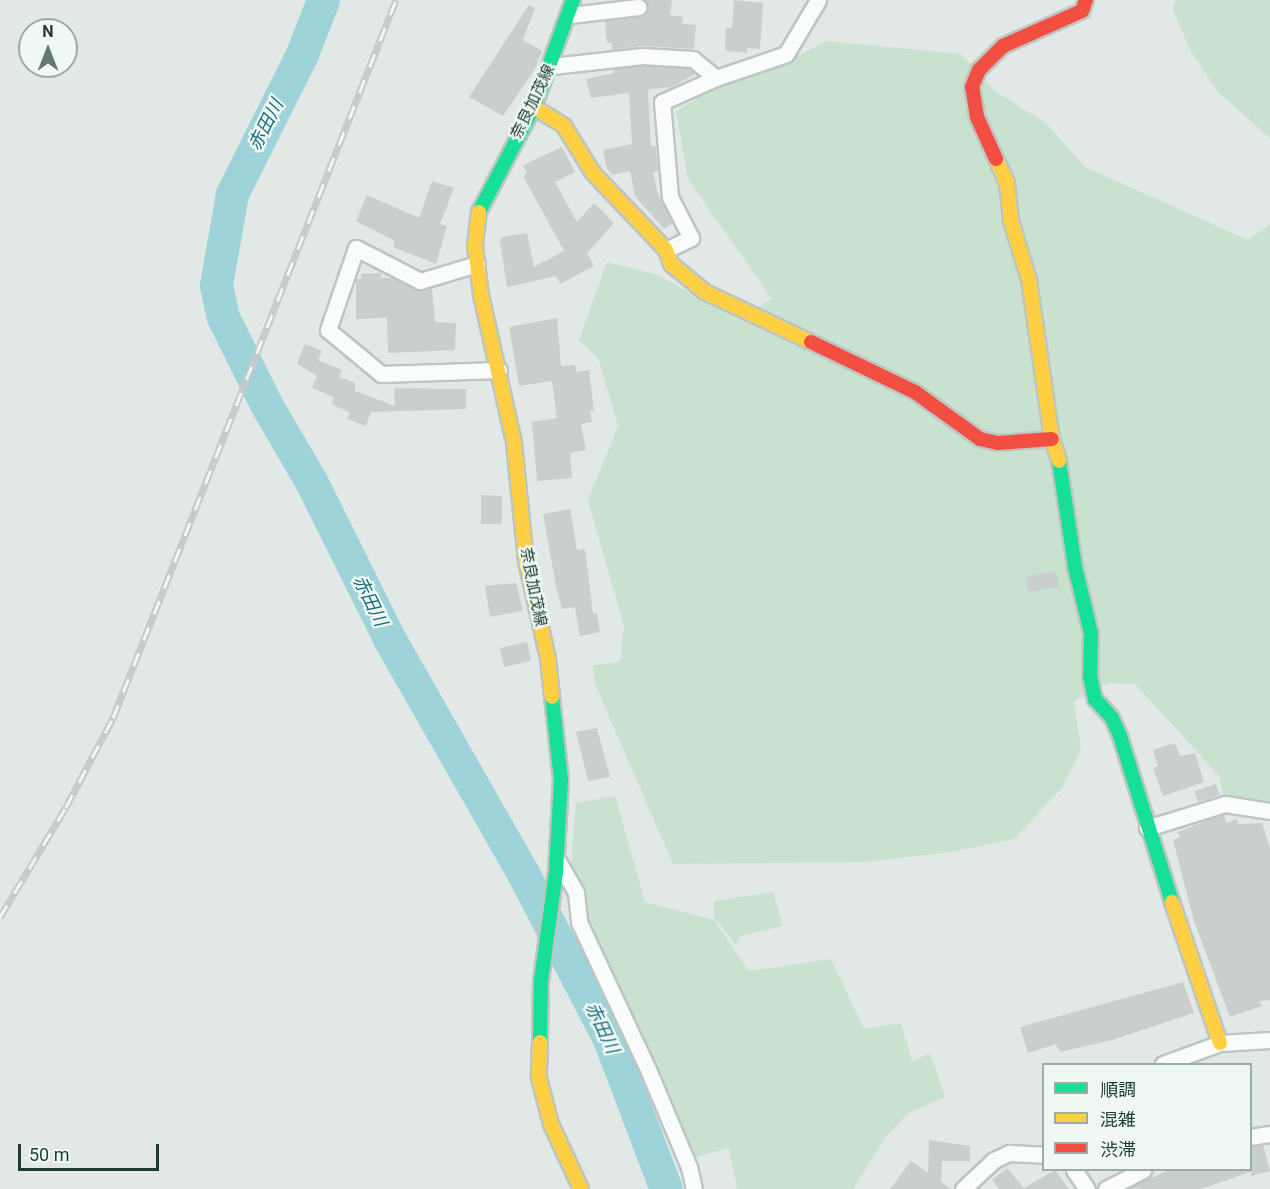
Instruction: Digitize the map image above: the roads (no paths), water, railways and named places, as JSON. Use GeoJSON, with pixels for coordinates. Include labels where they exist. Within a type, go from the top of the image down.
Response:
{"type":"FeatureCollection","features":[{"type":"Feature","properties":{"kind":"street"},"geometry":{"type":"LineString","coordinates":[[666,250],[691,238],[670,197],[662,102],[716,78],[786,54],[818,0]]}},
{"type":"Feature","properties":{"kind":"street"},"geometry":{"type":"LineString","coordinates":[[1086,0],[1082,11],[1003,46],[979,70],[972,87],[977,117],[1007,183],[1011,221],[1029,280],[1052,440],[1071,510],[1075,567],[1091,633],[1090,676],[1095,699],[1112,718],[1120,736],[1147,828],[1220,1044]]}},
{"type":"Feature","properties":{"kind":"street"},"geometry":{"type":"LineString","coordinates":[[571,8],[639,7]]}},
{"type":"Feature","properties":{"kind":"street","name":"奈良加茂線"},"geometry":{"type":"LineString","coordinates":[[571,8],[552,66],[534,107],[479,208],[477,264],[514,443],[526,561],[548,660],[561,780],[556,866],[541,981],[538,1059],[541,1094],[551,1124],[582,1189]]}},
{"type":"Feature","properties":{"kind":"street"},"geometry":{"type":"LineString","coordinates":[[552,66],[642,56],[693,59],[716,78]]}},
{"type":"Feature","properties":{"kind":"street"},"geometry":{"type":"LineString","coordinates":[[534,107],[564,126],[593,173],[666,250],[671,264],[705,292],[915,392],[980,439],[998,443],[1052,440]]}},
{"type":"Feature","properties":{"kind":"street"},"geometry":{"type":"LineString","coordinates":[[477,264],[420,281],[356,248],[328,330],[381,374],[499,370]]}},
{"type":"Feature","properties":{"kind":"street"},"geometry":{"type":"LineString","coordinates":[[1147,828],[1225,804],[1270,811]]}},
{"type":"Feature","properties":{"kind":"street"},"geometry":{"type":"LineString","coordinates":[[556,866],[576,892],[579,922],[647,1066],[689,1167],[694,1189]]}},
{"type":"Feature","properties":{"kind":"street"},"geometry":{"type":"LineString","coordinates":[[1168,1063],[1220,1044],[1270,1040]]}},
{"type":"Feature","properties":{"kind":"street"},"geometry":{"type":"LineString","coordinates":[[1252,1137],[1270,1134]]}},
{"type":"Feature","properties":{"kind":"street"},"geometry":{"type":"LineString","coordinates":[[963,1189],[994,1160],[1010,1153],[1042,1155]]}},
{"type":"Feature","properties":{"kind":"street"},"geometry":{"type":"LineString","coordinates":[[1075,1171],[1087,1189]]}},
{"type":"Feature","properties":{"kind":"street"},"geometry":{"type":"LineString","coordinates":[[1106,1189],[1141,1171]]}},
{"type":"Feature","properties":{"kind":"waterway","name":"赤田川"},"geometry":{"type":"LineString","coordinates":[[323,0],[302,54],[232,194],[216,285],[223,317],[267,406],[311,481],[390,640],[524,875],[609,1039],[666,1189]]}},
{"type":"Feature","properties":{"kind":"railway"},"geometry":{"type":"LineString","coordinates":[[0,917],[66,807],[113,718],[396,0]]}}]}
